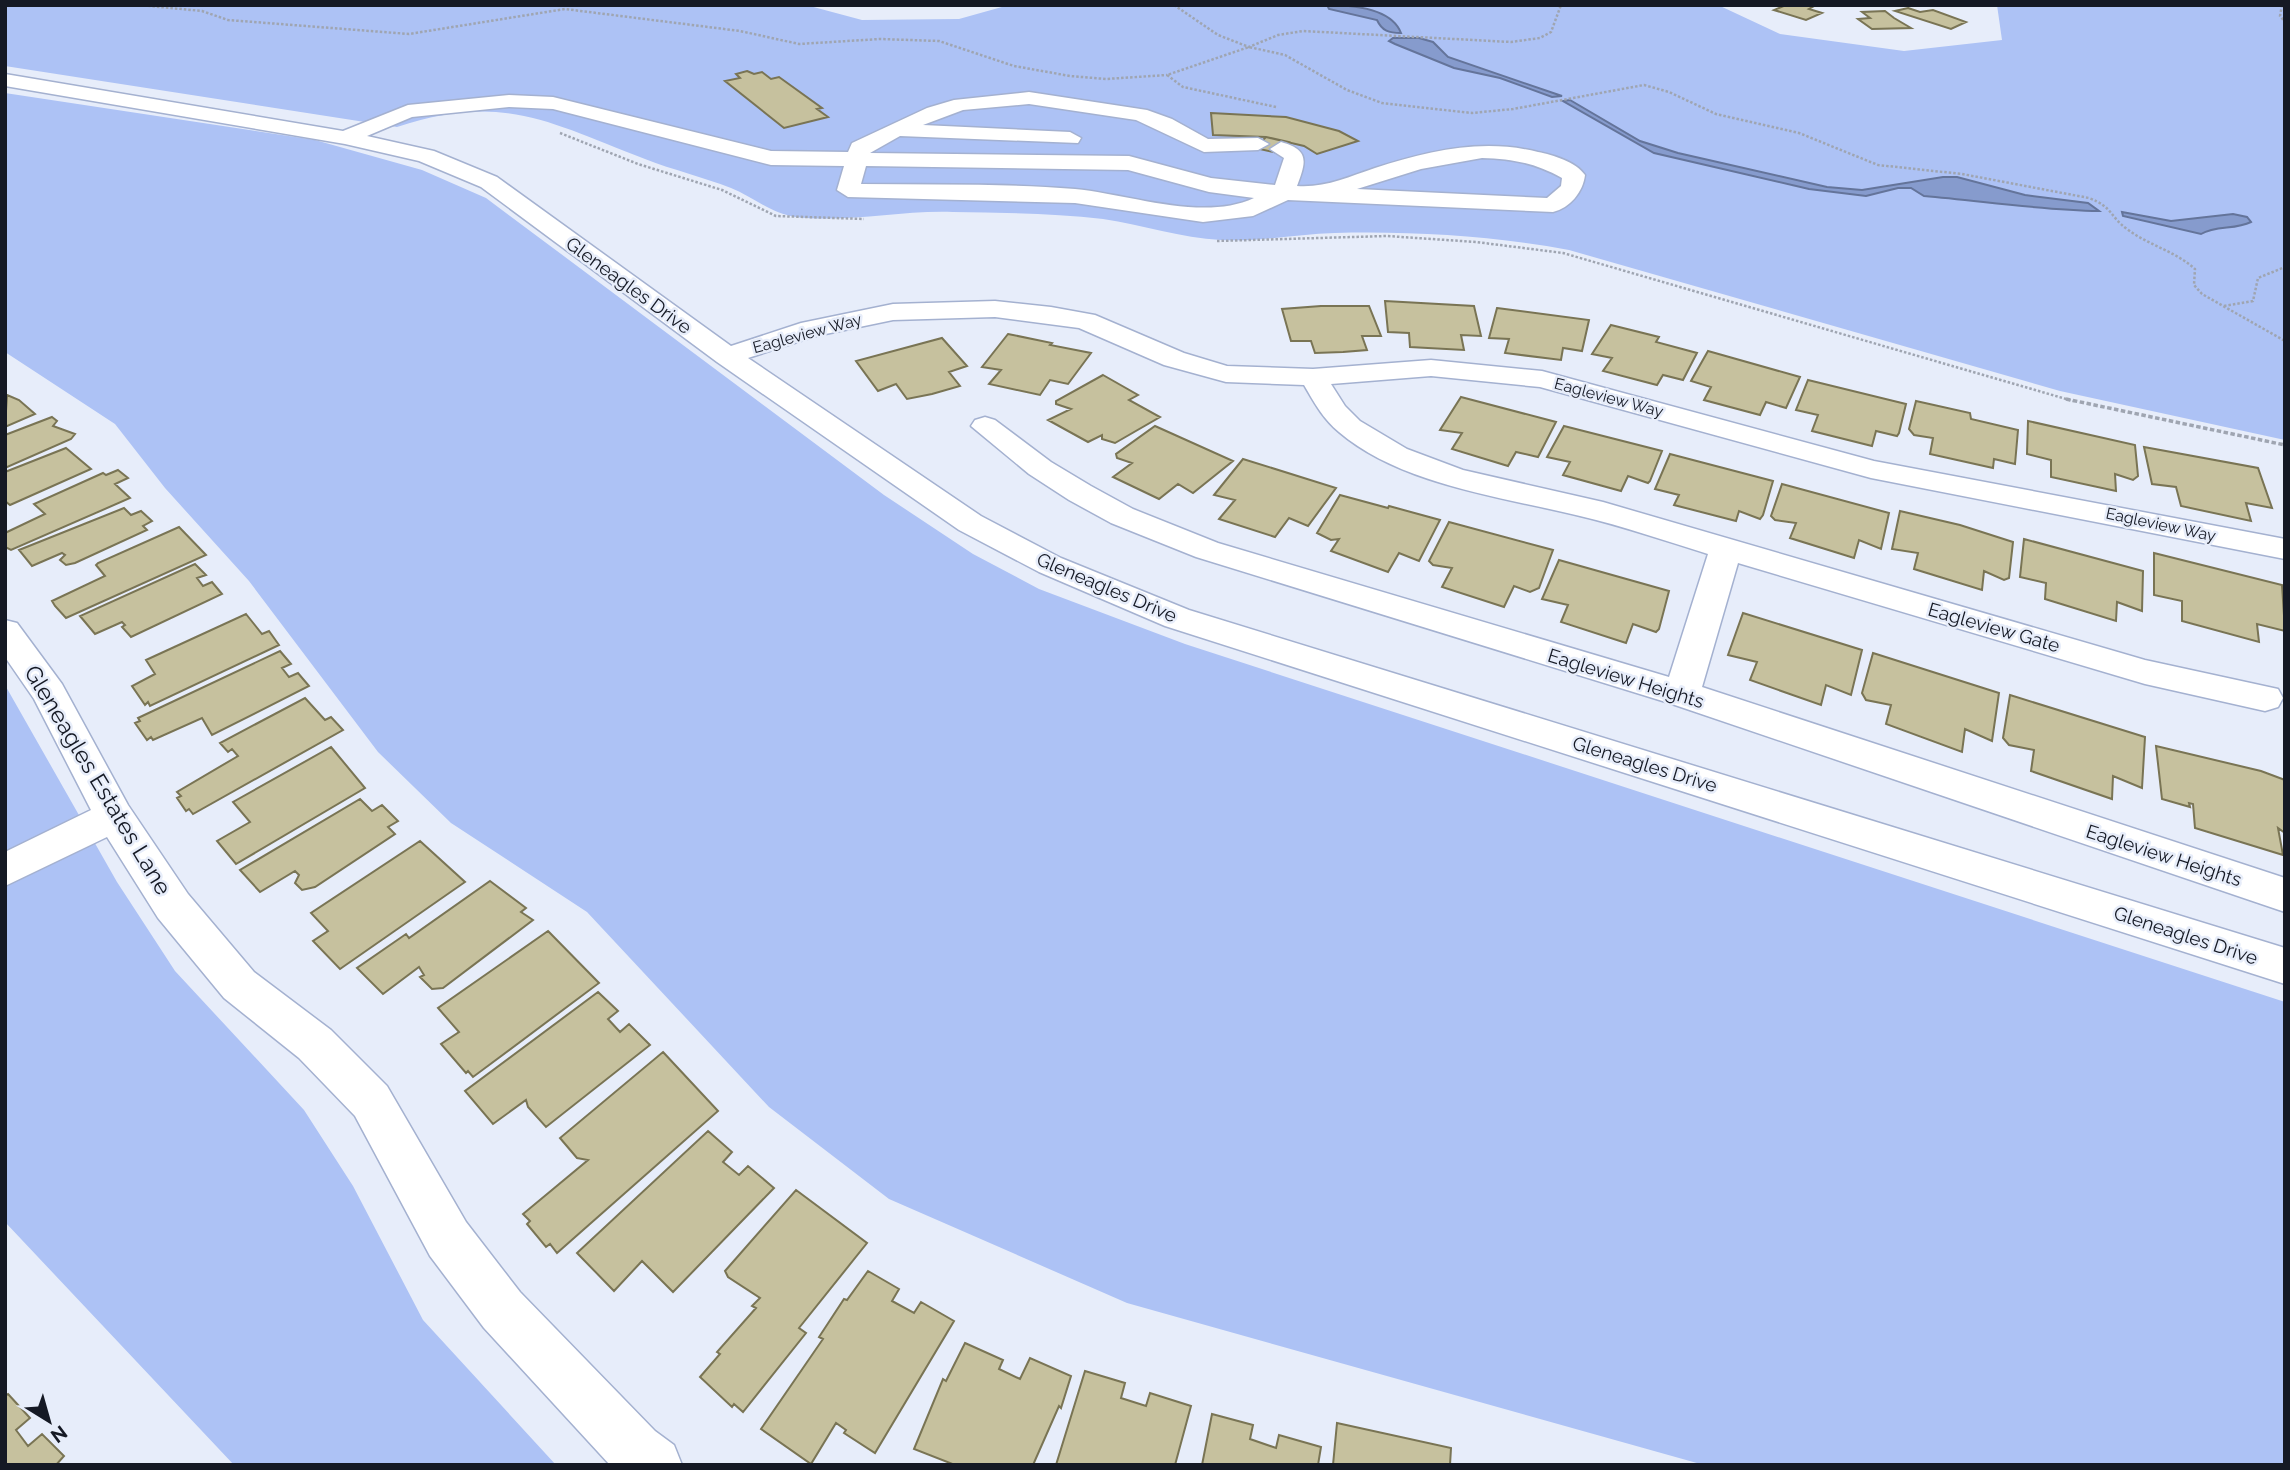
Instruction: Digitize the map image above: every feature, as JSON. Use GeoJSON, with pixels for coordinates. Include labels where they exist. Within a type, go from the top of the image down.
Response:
{"type":"FeatureCollection","features":[{"type":"Feature","properties":{"kind":"street","name":"Gleneagles Drive"},"geometry":{"type":"LineString","coordinates":[[5,80],[345,138],[426,156],[489,182],[727,356],[970,523],[1050,565],[1177,618],[2285,966]]}},
{"type":"Feature","properties":{"kind":"street"},"geometry":{"type":"LineString","coordinates":[[1200,148],[1165,123],[1140,114],[1029,98],[961,104],[934,112],[860,148],[848,190],[1075,196],[1203,215],[1245,211],[1283,194],[1295,162],[1294,155],[1281,149]]}},
{"type":"Feature","properties":{"kind":"street"},"geometry":{"type":"LineString","coordinates":[[345,138],[408,111],[509,101],[553,103],[771,158],[1129,163],[1209,185],[1283,194],[1553,205],[1572,188],[1574,175],[1558,163],[1538,156],[1469,154],[1414,161],[1321,194]]}},
{"type":"Feature","properties":{"kind":"street"},"geometry":{"type":"LineString","coordinates":[[897,130],[1088,139]]}},
{"type":"Feature","properties":{"kind":"street"},"geometry":{"type":"LineString","coordinates":[[1162,143],[1243,156],[1278,169],[1271,178],[1283,194]]}},
{"type":"Feature","properties":{"kind":"street"},"geometry":{"type":"LineString","coordinates":[[1158,171],[1200,148],[1258,144]]}},
{"type":"Feature","properties":{"kind":"street","name":"Eagleview Way"},"geometry":{"type":"LineString","coordinates":[[727,356],[837,322],[893,313],[995,309],[1051,315],[1114,331],[1196,368],[1254,377],[1313,377],[1431,368],[1514,374],[1595,393],[1871,469],[2110,513],[2285,549]]}},
{"type":"Feature","properties":{"kind":"street","name":"Eagleview Way"},"geometry":{"type":"LineString","coordinates":[[755,375],[838,341],[930,311]]}},
{"type":"Feature","properties":{"kind":"street","name":"Eagleview Gate"},"geometry":{"type":"LineString","coordinates":[[1313,377],[1334,411],[1350,427],[1370,441],[1423,466],[1454,477],[1592,509],[2145,672],[2265,698]]}},
{"type":"Feature","properties":{"kind":"street","name":"Eagleview Heights"},"geometry":{"type":"LineString","coordinates":[[985,426],[1070,487],[1122,516],[1207,550],[1682,694],[2285,895]]}},
{"type":"Feature","properties":{"kind":"street"},"geometry":{"type":"LineString","coordinates":[[1682,694],[1726,548]]}},
{"type":"Feature","properties":{"kind":"street","name":"Gleneagles Estates Lane"},"geometry":{"type":"LineString","coordinates":[[5,631],[49,693],[114,816],[173,905],[239,985],[315,1044],[370,1101],[448,1239],[502,1310],[635,1451],[654,1465]]}},
{"type":"Feature","properties":{"kind":"street"},"geometry":{"type":"LineString","coordinates":[[5,870],[114,816]]}},
{"type":"Feature","properties":{"kind":"path"},"geometry":{"type":"LineString","coordinates":[[42,5],[72,5]]}},
{"type":"Feature","properties":{"kind":"path"},"geometry":{"type":"LineString","coordinates":[[139,5],[202,10],[228,20],[410,34],[508,20],[552,8],[740,31],[799,44],[880,38],[939,41],[1014,66],[1106,79],[1167,75],[1278,35],[1303,32],[1511,42],[1535,39],[1549,35],[1557,27],[1561,5]]}},
{"type":"Feature","properties":{"kind":"path"},"geometry":{"type":"LineString","coordinates":[[1174,5],[1218,35],[1249,47],[1285,55],[1366,98],[1451,112],[1494,112],[1644,85],[1669,92],[1716,114],[1799,134],[1878,165],[1962,174],[2089,198],[2105,204],[2113,218],[2142,240],[2185,260],[2194,269],[2194,285],[2202,294],[2285,341]]}},
{"type":"Feature","properties":{"kind":"path"},"geometry":{"type":"LineString","coordinates":[[2282,5],[2280,16],[2285,22]]}},
{"type":"Feature","properties":{"kind":"path"},"geometry":{"type":"LineString","coordinates":[[1167,75],[1183,87],[1276,107]]}},
{"type":"Feature","properties":{"kind":"path"},"geometry":{"type":"LineString","coordinates":[[2223,306],[2253,301],[2258,278],[2285,267]]}},
{"type":"Feature","properties":{"kind":"shaded area"},"geometry":{"type":"Polygon","coordinates":[[[5,5],[806,5],[862,20],[959,19],[1009,5],[1718,5],[1780,34],[1904,51],[2002,40],[1997,5],[2285,5],[2285,440],[2060,391],[1569,250],[1540,245],[1482,238],[1394,233],[1335,233],[1221,240],[1191,237],[1103,219],[1028,214],[933,212],[835,218],[796,217],[779,212],[720,184],[656,163],[581,133],[524,116],[467,112],[397,127],[5,66],[5,5]]]}},
{"type":"Feature","properties":{"kind":"shaded area"},"geometry":{"type":"Polygon","coordinates":[[[1327,5],[1369,9],[1396,24],[1401,33],[1386,31],[1377,20],[1329,9],[1327,5]]]}},
{"type":"Feature","properties":{"kind":"shaded area"},"geometry":{"type":"Polygon","coordinates":[[[1393,38],[1419,38],[1433,42],[1448,57],[1562,96],[1552,97],[1500,78],[1454,68],[1389,41],[1393,38]]]}},
{"type":"Feature","properties":{"kind":"shaded area"},"geometry":{"type":"Polygon","coordinates":[[[5,93],[315,140],[422,170],[486,198],[884,495],[973,554],[1039,589],[1185,644],[2285,1002],[2285,1465],[1704,1465],[1127,1303],[889,1199],[769,1107],[587,912],[451,823],[378,752],[249,581],[165,488],[115,424],[5,352],[5,93]]]}},
{"type":"Feature","properties":{"kind":"shaded area"},"geometry":{"type":"Polygon","coordinates":[[[1570,100],[1640,141],[1678,153],[1827,187],[1862,190],[1957,177],[2025,195],[2088,203],[2099,211],[1924,196],[1911,188],[1898,188],[1866,196],[1809,189],[1654,153],[1563,101],[1570,100]]]}},
{"type":"Feature","properties":{"kind":"shaded area"},"geometry":{"type":"Polygon","coordinates":[[[2122,212],[2171,221],[2233,214],[2247,217],[2251,222],[2201,234],[2123,216],[2122,212]]]}},
{"type":"Feature","properties":{"kind":"shaded area"},"geometry":{"type":"Polygon","coordinates":[[[5,685],[117,882],[175,971],[304,1110],[353,1186],[423,1320],[556,1465],[234,1465],[5,1222],[5,685]]]}},
{"type":"Feature","properties":{"kind":"building"},"geometry":{"type":"Polygon","coordinates":[[[1786,5],[1816,5],[1809,9],[1822,13],[1806,20],[1774,10],[1786,5]]]}},
{"type":"Feature","properties":{"kind":"building"},"geometry":{"type":"Polygon","coordinates":[[[1908,8],[1920,12],[1933,10],[1966,22],[1951,29],[1895,11],[1908,8]]]}},
{"type":"Feature","properties":{"kind":"building"},"geometry":{"type":"Polygon","coordinates":[[[1885,11],[1911,28],[1872,29],[1858,19],[1870,18],[1862,12],[1885,11]]]}},
{"type":"Feature","properties":{"kind":"building"},"geometry":{"type":"Polygon","coordinates":[[[747,71],[754,74],[762,72],[771,79],[779,77],[822,108],[817,109],[828,117],[784,128],[725,81],[740,78],[736,74],[747,71]]]}},
{"type":"Feature","properties":{"kind":"building"},"geometry":{"type":"Polygon","coordinates":[[[1211,113],[1286,117],[1339,131],[1358,141],[1317,154],[1304,146],[1266,137],[1213,135],[1211,113]]]}},
{"type":"Feature","properties":{"kind":"building"},"geometry":{"type":"Polygon","coordinates":[[[1266,137],[1289,142],[1278,153],[1255,148],[1266,137]]]}},
{"type":"Feature","properties":{"kind":"building"},"geometry":{"type":"Polygon","coordinates":[[[1385,301],[1474,306],[1481,336],[1461,335],[1464,350],[1410,347],[1409,333],[1388,332],[1385,301]]]}},
{"type":"Feature","properties":{"kind":"building"},"geometry":{"type":"Polygon","coordinates":[[[1369,306],[1381,336],[1362,336],[1367,350],[1343,352],[1315,353],[1311,341],[1291,341],[1282,309],[1369,306]]]}},
{"type":"Feature","properties":{"kind":"building"},"geometry":{"type":"Polygon","coordinates":[[[1497,308],[1589,320],[1582,351],[1563,348],[1561,360],[1505,353],[1509,339],[1489,338],[1497,308]]]}},
{"type":"Feature","properties":{"kind":"building"},"geometry":{"type":"Polygon","coordinates":[[[1611,325],[1659,337],[1656,342],[1697,353],[1683,380],[1663,375],[1657,385],[1603,371],[1612,358],[1592,354],[1611,325]]]}},
{"type":"Feature","properties":{"kind":"building"},"geometry":{"type":"Polygon","coordinates":[[[1008,334],[1091,353],[1068,384],[1050,380],[1040,395],[989,384],[1001,370],[982,367],[1008,334]]]}},
{"type":"Feature","properties":{"kind":"building"},"geometry":{"type":"Polygon","coordinates":[[[942,338],[967,366],[949,372],[960,386],[932,394],[907,399],[896,384],[878,391],[856,361],[942,338]]]}},
{"type":"Feature","properties":{"kind":"building"},"geometry":{"type":"Polygon","coordinates":[[[1708,351],[1800,377],[1786,408],[1766,402],[1760,415],[1704,400],[1711,387],[1691,381],[1708,351]]]}},
{"type":"Feature","properties":{"kind":"building"},"geometry":{"type":"Polygon","coordinates":[[[1103,375],[1138,395],[1129,400],[1160,417],[1115,443],[1102,439],[1102,435],[1088,442],[1048,420],[1071,409],[1056,404],[1056,401],[1103,375]]]}},
{"type":"Feature","properties":{"kind":"building"},"geometry":{"type":"Polygon","coordinates":[[[1808,380],[1906,404],[1899,433],[1897,436],[1876,431],[1872,446],[1812,431],[1818,415],[1796,410],[1808,380]]]}},
{"type":"Feature","properties":{"kind":"building"},"geometry":{"type":"Polygon","coordinates":[[[7,395],[19,400],[35,414],[5,427],[7,395]]]}},
{"type":"Feature","properties":{"kind":"building"},"geometry":{"type":"Polygon","coordinates":[[[1461,397],[1556,422],[1538,457],[1516,452],[1508,466],[1452,449],[1462,433],[1440,430],[1461,397]]]}},
{"type":"Feature","properties":{"kind":"building"},"geometry":{"type":"Polygon","coordinates":[[[1916,401],[1970,413],[1971,419],[2018,430],[2015,464],[1994,459],[1993,468],[1930,454],[1933,438],[1914,435],[1909,429],[1916,401]]]}},
{"type":"Feature","properties":{"kind":"building"},"geometry":{"type":"Polygon","coordinates":[[[52,417],[57,421],[53,426],[75,434],[71,439],[5,468],[5,435],[52,417]]]}},
{"type":"Feature","properties":{"kind":"building"},"geometry":{"type":"Polygon","coordinates":[[[2028,421],[2135,445],[2138,476],[2133,480],[2115,474],[2116,491],[2051,477],[2051,460],[2027,454],[2028,421]]]}},
{"type":"Feature","properties":{"kind":"building"},"geometry":{"type":"Polygon","coordinates":[[[1155,426],[1233,461],[1193,493],[1178,484],[1159,499],[1113,477],[1132,463],[1117,458],[1116,454],[1155,426]]]}},
{"type":"Feature","properties":{"kind":"building"},"geometry":{"type":"Polygon","coordinates":[[[1564,426],[1662,451],[1650,481],[1648,483],[1628,476],[1621,491],[1563,475],[1570,462],[1547,457],[1564,426]]]}},
{"type":"Feature","properties":{"kind":"building"},"geometry":{"type":"Polygon","coordinates":[[[2144,447],[2258,468],[2272,508],[2246,503],[2251,521],[2181,506],[2176,487],[2152,484],[2144,447]]]}},
{"type":"Feature","properties":{"kind":"building"},"geometry":{"type":"Polygon","coordinates":[[[66,448],[91,469],[10,505],[5,501],[5,472],[66,448]]]}},
{"type":"Feature","properties":{"kind":"building"},"geometry":{"type":"Polygon","coordinates":[[[1670,454],[1773,481],[1763,515],[1760,519],[1739,511],[1736,521],[1674,505],[1679,495],[1655,489],[1670,454]]]}},
{"type":"Feature","properties":{"kind":"building"},"geometry":{"type":"Polygon","coordinates":[[[1243,459],[1336,488],[1308,526],[1289,518],[1275,537],[1219,519],[1235,500],[1214,495],[1243,459]]]}},
{"type":"Feature","properties":{"kind":"building"},"geometry":{"type":"Polygon","coordinates":[[[118,470],[128,478],[115,484],[130,498],[11,550],[5,547],[5,533],[45,514],[34,504],[103,473],[106,475],[118,470]]]}},
{"type":"Feature","properties":{"kind":"building"},"geometry":{"type":"Polygon","coordinates":[[[1782,484],[1889,513],[1881,549],[1859,540],[1854,558],[1790,538],[1796,523],[1775,520],[1771,516],[1782,484]]]}},
{"type":"Feature","properties":{"kind":"building"},"geometry":{"type":"Polygon","coordinates":[[[1340,495],[1440,520],[1419,561],[1399,553],[1388,572],[1331,551],[1339,539],[1331,540],[1317,533],[1340,495]]]}},
{"type":"Feature","properties":{"kind":"building"},"geometry":{"type":"Polygon","coordinates":[[[124,508],[131,515],[141,511],[152,521],[143,526],[147,530],[75,563],[66,565],[60,560],[65,555],[62,553],[32,566],[19,550],[124,508]]]}},
{"type":"Feature","properties":{"kind":"building"},"geometry":{"type":"Polygon","coordinates":[[[1900,511],[1960,525],[2013,542],[2009,578],[2004,580],[1984,571],[1982,590],[1914,569],[1918,553],[1892,549],[1900,511]]]}},
{"type":"Feature","properties":{"kind":"building"},"geometry":{"type":"Polygon","coordinates":[[[1449,522],[1553,550],[1539,588],[1530,592],[1514,586],[1504,607],[1442,587],[1452,568],[1433,565],[1429,561],[1449,522]]]}},
{"type":"Feature","properties":{"kind":"building"},"geometry":{"type":"Polygon","coordinates":[[[179,527],[206,555],[66,618],[55,606],[52,601],[105,576],[96,565],[98,563],[179,527]]]}},
{"type":"Feature","properties":{"kind":"building"},"geometry":{"type":"Polygon","coordinates":[[[2024,539],[2143,571],[2142,611],[2117,602],[2116,621],[2045,599],[2046,583],[2020,577],[2024,539]]]}},
{"type":"Feature","properties":{"kind":"building"},"geometry":{"type":"Polygon","coordinates":[[[2154,553],[2282,585],[2285,631],[2257,624],[2259,642],[2182,621],[2182,601],[2154,595],[2154,553]]]}},
{"type":"Feature","properties":{"kind":"building"},"geometry":{"type":"Polygon","coordinates":[[[1559,560],[1669,591],[1659,629],[1656,632],[1633,624],[1626,643],[1561,622],[1568,605],[1542,599],[1559,560]]]}},
{"type":"Feature","properties":{"kind":"building"},"geometry":{"type":"Polygon","coordinates":[[[195,564],[206,575],[197,578],[203,586],[212,582],[222,594],[131,637],[122,627],[125,625],[122,622],[95,634],[80,616],[195,564]]]}},
{"type":"Feature","properties":{"kind":"building"},"geometry":{"type":"Polygon","coordinates":[[[1743,613],[1862,650],[1851,695],[1826,685],[1821,705],[1750,680],[1757,662],[1728,655],[1743,613]]]}},
{"type":"Feature","properties":{"kind":"building"},"geometry":{"type":"Polygon","coordinates":[[[246,614],[262,634],[269,631],[279,645],[150,706],[148,702],[145,705],[132,686],[155,674],[146,660],[246,614]]]}},
{"type":"Feature","properties":{"kind":"building"},"geometry":{"type":"Polygon","coordinates":[[[280,651],[291,664],[282,668],[289,677],[298,673],[309,686],[212,735],[202,718],[153,740],[151,737],[147,740],[135,723],[140,721],[138,718],[280,651]]]}},
{"type":"Feature","properties":{"kind":"building"},"geometry":{"type":"Polygon","coordinates":[[[1873,653],[1999,693],[1992,741],[1965,729],[1962,752],[1886,724],[1891,705],[1866,700],[1862,693],[1873,653]]]}},
{"type":"Feature","properties":{"kind":"building"},"geometry":{"type":"Polygon","coordinates":[[[2010,695],[2145,737],[2142,788],[2113,776],[2112,799],[2031,771],[2034,750],[2009,745],[2003,738],[2010,695]]]}},
{"type":"Feature","properties":{"kind":"building"},"geometry":{"type":"Polygon","coordinates":[[[305,698],[325,720],[331,717],[343,730],[193,814],[189,809],[186,811],[177,798],[181,796],[177,792],[238,756],[232,749],[228,752],[220,743],[305,698]]]}},
{"type":"Feature","properties":{"kind":"building"},"geometry":{"type":"Polygon","coordinates":[[[2156,746],[2261,771],[2285,780],[2285,833],[2278,828],[2283,855],[2195,828],[2193,804],[2189,803],[2190,807],[2162,799],[2156,746]]]}},
{"type":"Feature","properties":{"kind":"building"},"geometry":{"type":"Polygon","coordinates":[[[331,747],[365,788],[236,864],[217,841],[250,822],[233,802],[331,747]]]}},
{"type":"Feature","properties":{"kind":"building"},"geometry":{"type":"Polygon","coordinates":[[[360,799],[372,811],[382,805],[398,821],[388,827],[395,834],[315,887],[302,890],[295,883],[299,875],[295,871],[260,892],[240,870],[360,799]]]}},
{"type":"Feature","properties":{"kind":"building"},"geometry":{"type":"Polygon","coordinates":[[[420,841],[465,882],[340,969],[313,941],[328,931],[311,913],[420,841]]]}},
{"type":"Feature","properties":{"kind":"building"},"geometry":{"type":"Polygon","coordinates":[[[490,881],[526,908],[521,912],[533,920],[443,988],[432,989],[420,977],[424,975],[419,967],[383,994],[357,968],[406,934],[409,938],[490,881]]]}},
{"type":"Feature","properties":{"kind":"building"},"geometry":{"type":"Polygon","coordinates":[[[548,931],[599,983],[473,1077],[468,1071],[466,1073],[441,1044],[459,1032],[438,1008],[548,931]]]}},
{"type":"Feature","properties":{"kind":"building"},"geometry":{"type":"Polygon","coordinates":[[[598,992],[618,1011],[608,1019],[620,1032],[629,1024],[650,1045],[546,1127],[528,1107],[526,1100],[493,1124],[465,1091],[598,992]]]}},
{"type":"Feature","properties":{"kind":"building"},"geometry":{"type":"Polygon","coordinates":[[[663,1052],[718,1111],[557,1253],[550,1244],[546,1247],[527,1224],[530,1221],[523,1214],[588,1160],[577,1158],[560,1138],[663,1052]]]}},
{"type":"Feature","properties":{"kind":"building"},"geometry":{"type":"Polygon","coordinates":[[[708,1131],[732,1152],[723,1162],[739,1175],[748,1166],[774,1188],[673,1292],[642,1261],[614,1291],[577,1253],[708,1131]]]}},
{"type":"Feature","properties":{"kind":"building"},"geometry":{"type":"Polygon","coordinates":[[[796,1190],[867,1243],[799,1328],[806,1333],[743,1412],[734,1404],[732,1407],[700,1377],[720,1354],[717,1352],[756,1308],[752,1306],[760,1298],[728,1277],[725,1271],[796,1190]]]}},
{"type":"Feature","properties":{"kind":"building"},"geometry":{"type":"Polygon","coordinates":[[[868,1271],[899,1289],[892,1301],[914,1313],[921,1302],[954,1321],[875,1453],[844,1433],[846,1430],[836,1423],[811,1464],[761,1429],[823,1339],[819,1337],[844,1299],[847,1300],[868,1271]]]}},
{"type":"Feature","properties":{"kind":"building"},"geometry":{"type":"Polygon","coordinates":[[[965,1343],[1003,1360],[999,1369],[1020,1379],[1030,1358],[1071,1376],[1061,1408],[1059,1406],[1033,1465],[955,1465],[914,1449],[943,1379],[946,1381],[965,1343]]]}},
{"type":"Feature","properties":{"kind":"building"},"geometry":{"type":"Polygon","coordinates":[[[1085,1371],[1125,1383],[1121,1398],[1146,1406],[1150,1393],[1191,1406],[1175,1465],[1056,1465],[1085,1371]]]}},
{"type":"Feature","properties":{"kind":"building"},"geometry":{"type":"Polygon","coordinates":[[[8,1394],[30,1418],[16,1430],[28,1446],[42,1434],[64,1456],[56,1465],[5,1465],[5,1396],[8,1394]]]}},
{"type":"Feature","properties":{"kind":"building"},"geometry":{"type":"Polygon","coordinates":[[[1212,1414],[1253,1425],[1250,1439],[1276,1448],[1279,1435],[1321,1447],[1318,1465],[1202,1465],[1212,1414]]]}},
{"type":"Feature","properties":{"kind":"building"},"geometry":{"type":"Polygon","coordinates":[[[1337,1423],[1451,1448],[1450,1465],[1333,1465],[1337,1423]]]}}]}
